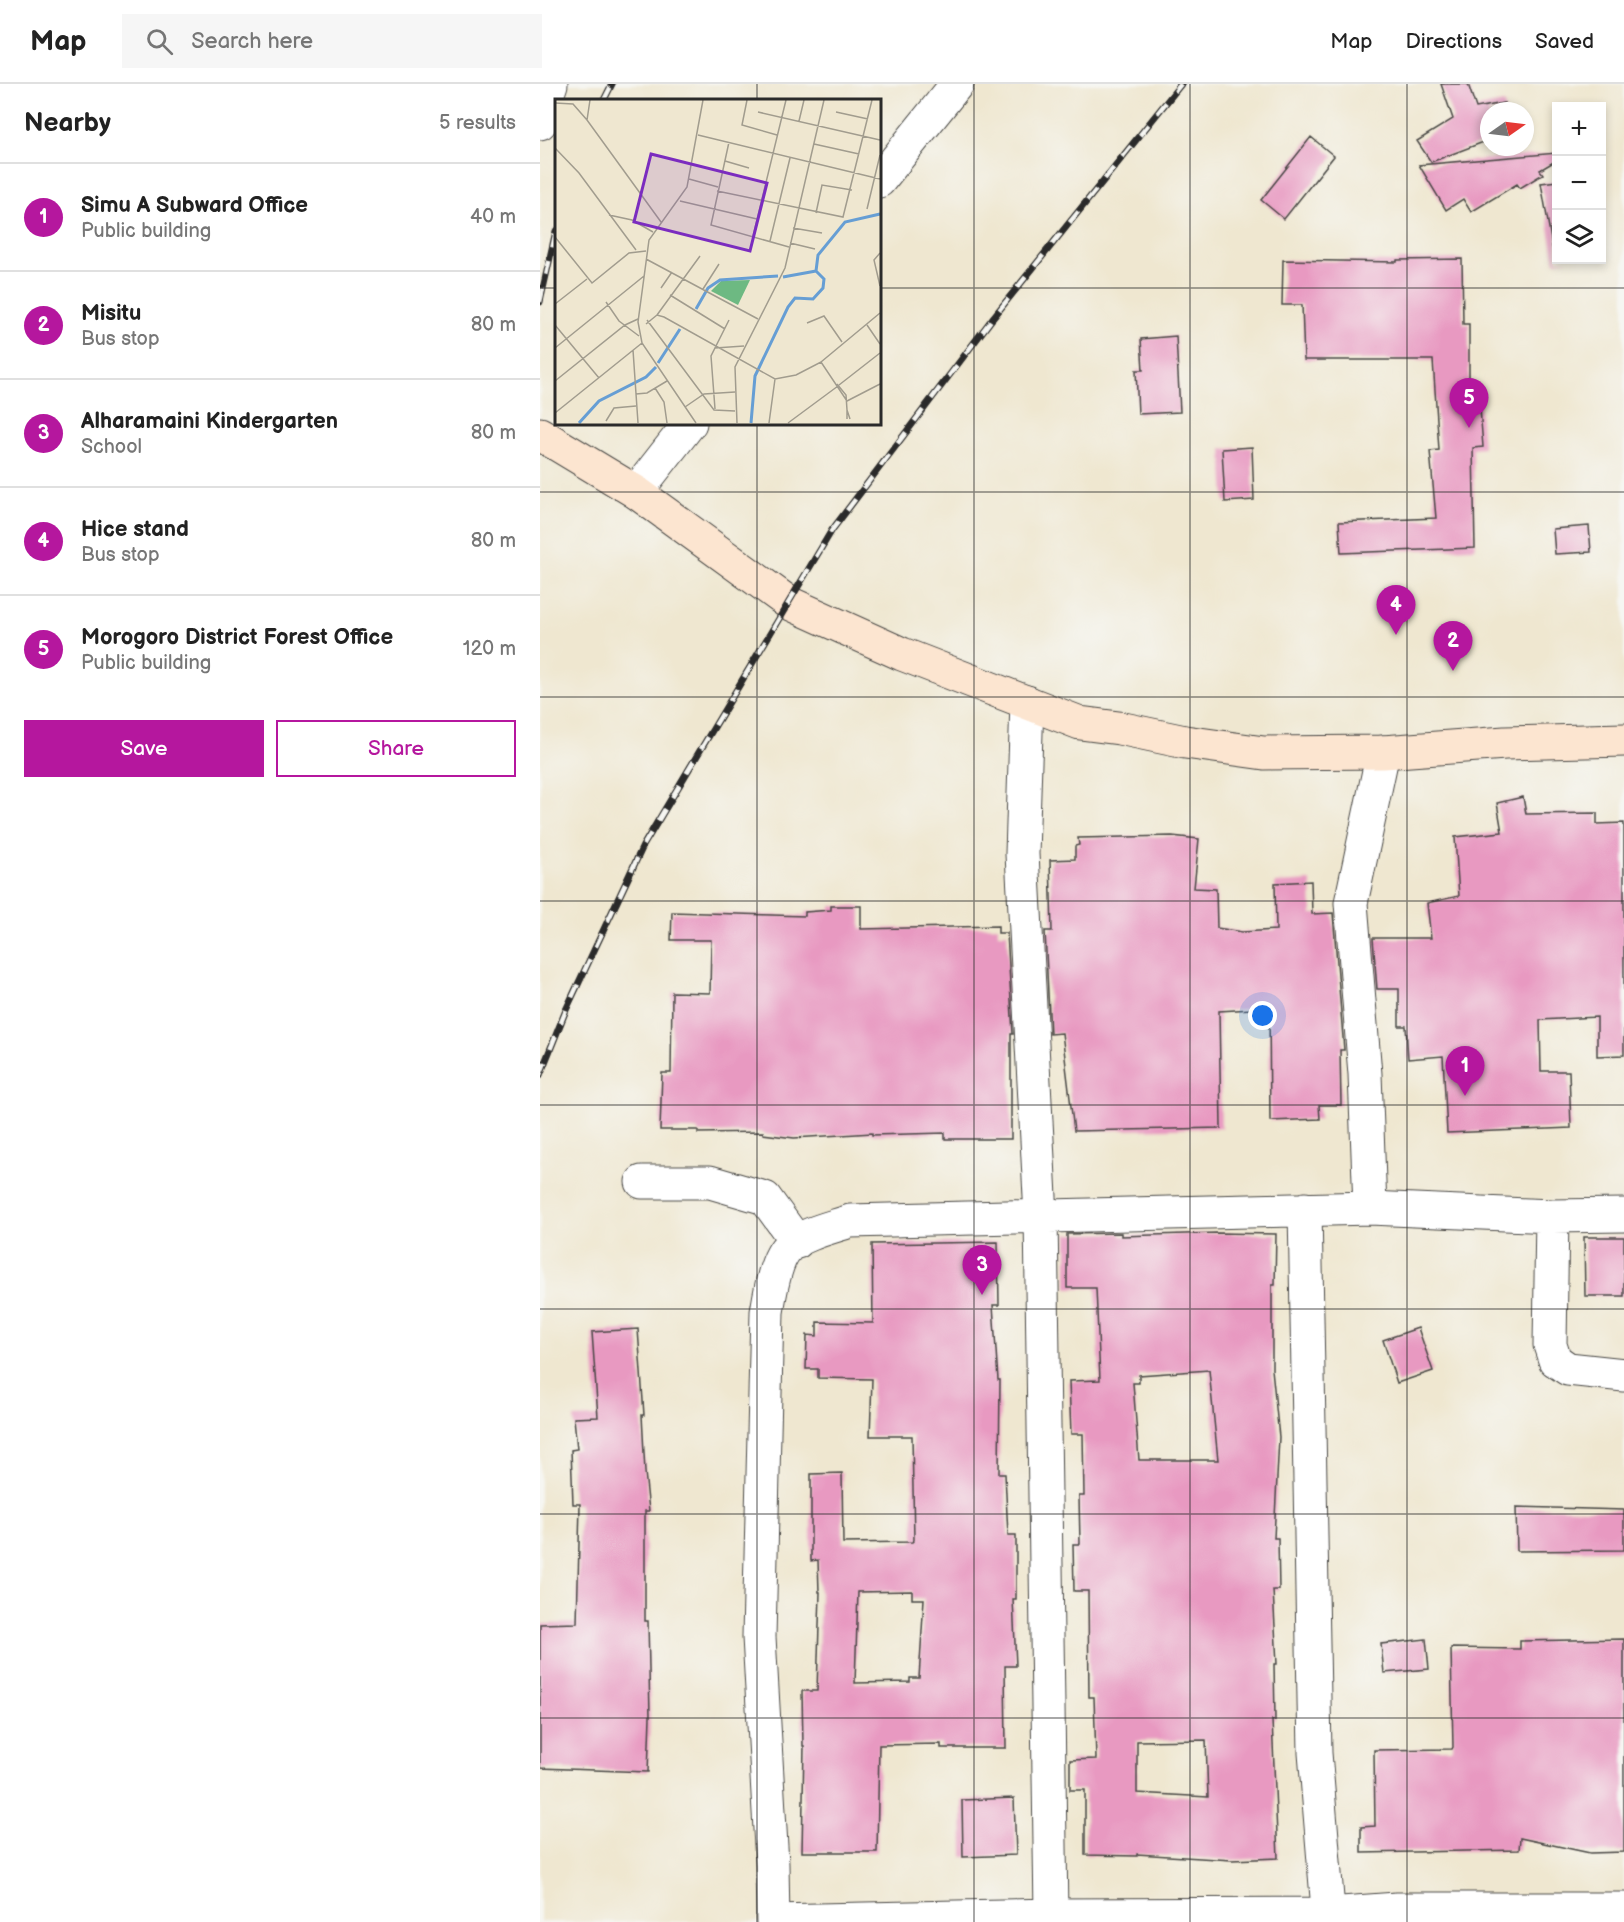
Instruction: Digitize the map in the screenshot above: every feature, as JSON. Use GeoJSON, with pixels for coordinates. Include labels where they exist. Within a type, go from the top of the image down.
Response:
{"type":"FeatureCollection","features":[{"type":"Feature","properties":{"kind":"main road"},"geometry":{"type":"LineString","coordinates":[[540,434],[636,492],[789,603],[902,654],[1080,723],[1252,752],[1383,752],[1504,743],[1624,740]]}},
{"type":"Feature","properties":{"kind":"street"},"geometry":{"type":"LineString","coordinates":[[540,123],[551,84]]}},
{"type":"Feature","properties":{"kind":"street"},"geometry":{"type":"LineString","coordinates":[[880,180],[957,84]]}},
{"type":"Feature","properties":{"kind":"street"},"geometry":{"type":"LineString","coordinates":[[636,492],[689,424]]}},
{"type":"Feature","properties":{"kind":"street"},"geometry":{"type":"LineString","coordinates":[[1027,702],[1022,854],[1041,1216],[1051,1915]]}},
{"type":"Feature","properties":{"kind":"street"},"geometry":{"type":"LineString","coordinates":[[1370,1208],[1365,1074],[1351,903],[1383,752]]}},
{"type":"Feature","properties":{"kind":"street"},"geometry":{"type":"LineString","coordinates":[[642,1182],[710,1182],[765,1198],[797,1242]]}},
{"type":"Feature","properties":{"kind":"street"},"geometry":{"type":"LineString","coordinates":[[1624,1215],[1552,1216],[1370,1208],[1305,1209],[850,1221],[811,1234],[788,1247],[774,1275],[767,1312],[759,1638],[772,1864],[773,1921],[1051,1915],[1328,1918],[1397,1909],[1624,1909]]}},
{"type":"Feature","properties":{"kind":"street"},"geometry":{"type":"LineString","coordinates":[[1305,1209],[1315,1753],[1328,1918]]}},
{"type":"Feature","properties":{"kind":"street"},"geometry":{"type":"LineString","coordinates":[[1552,1216],[1550,1345],[1555,1360],[1568,1369],[1624,1375]]}},
{"type":"Feature","properties":{"kind":"building"},"geometry":{"type":"Polygon","coordinates":[[[1441,84],[1468,84],[1476,108],[1480,107],[1480,143],[1431,162],[1417,141],[1453,119],[1441,84]]]}},
{"type":"Feature","properties":{"kind":"building"},"geometry":{"type":"Polygon","coordinates":[[[1311,137],[1334,156],[1284,219],[1261,200],[1311,137]]]}},
{"type":"Feature","properties":{"kind":"building"},"geometry":{"type":"Polygon","coordinates":[[[1552,153],[1552,163],[1540,170],[1543,174],[1520,188],[1517,184],[1471,212],[1463,199],[1446,210],[1419,165],[1534,156],[1552,153]]]}},
{"type":"Feature","properties":{"kind":"building"},"geometry":{"type":"Polygon","coordinates":[[[1552,182],[1552,245],[1541,183],[1552,182]]]}},
{"type":"Feature","properties":{"kind":"building"},"geometry":{"type":"Polygon","coordinates":[[[1462,259],[1463,324],[1469,324],[1469,395],[1479,395],[1483,447],[1473,448],[1475,548],[1341,553],[1339,522],[1436,518],[1430,451],[1439,450],[1433,360],[1304,360],[1302,305],[1282,305],[1283,260],[1397,262],[1397,260],[1462,259]]]}},
{"type":"Feature","properties":{"kind":"building"},"geometry":{"type":"Polygon","coordinates":[[[1176,336],[1180,412],[1138,414],[1136,370],[1143,370],[1141,339],[1176,336]]]}},
{"type":"Feature","properties":{"kind":"building"},"geometry":{"type":"Polygon","coordinates":[[[1252,447],[1254,500],[1225,502],[1222,449],[1252,447]]]}},
{"type":"Feature","properties":{"kind":"building"},"geometry":{"type":"Polygon","coordinates":[[[1589,526],[1591,552],[1555,554],[1553,529],[1589,526]]]}},
{"type":"Feature","properties":{"kind":"building"},"geometry":{"type":"Polygon","coordinates":[[[1523,797],[1526,814],[1597,813],[1597,824],[1624,823],[1624,1055],[1597,1056],[1597,1017],[1540,1020],[1541,1071],[1569,1071],[1571,1128],[1447,1133],[1443,1056],[1408,1059],[1406,1026],[1399,1026],[1399,989],[1377,989],[1373,938],[1431,938],[1427,903],[1459,896],[1455,837],[1502,832],[1497,803],[1523,797]]]}},
{"type":"Feature","properties":{"kind":"building"},"geometry":{"type":"Polygon","coordinates":[[[1172,836],[1199,839],[1194,888],[1216,889],[1217,928],[1242,932],[1276,930],[1275,883],[1311,881],[1312,914],[1333,913],[1344,1050],[1340,1050],[1341,1105],[1319,1105],[1320,1119],[1270,1121],[1269,1008],[1219,1011],[1221,1128],[1074,1131],[1062,1033],[1050,1034],[1045,931],[1052,931],[1050,860],[1075,859],[1075,846],[1079,845],[1078,838],[1172,836]]]}},
{"type":"Feature","properties":{"kind":"building"},"geometry":{"type":"Polygon","coordinates":[[[831,906],[861,906],[861,929],[998,926],[998,933],[1007,933],[1013,1034],[1011,1034],[1011,1139],[945,1139],[945,1133],[872,1135],[872,1133],[794,1138],[763,1134],[763,1132],[698,1133],[698,1130],[660,1130],[662,1073],[671,1073],[672,992],[710,993],[711,940],[671,940],[672,912],[805,916],[805,912],[831,910],[831,906]]]}},
{"type":"Feature","properties":{"kind":"building"},"geometry":{"type":"Polygon","coordinates":[[[1121,1233],[1121,1236],[1276,1234],[1275,1285],[1272,1285],[1272,1369],[1279,1437],[1274,1538],[1278,1538],[1279,1590],[1273,1590],[1277,1664],[1274,1664],[1275,1720],[1272,1720],[1278,1858],[1232,1860],[1137,1854],[1137,1856],[1085,1855],[1085,1790],[1070,1790],[1070,1760],[1096,1759],[1094,1697],[1089,1697],[1088,1591],[1074,1591],[1073,1544],[1080,1544],[1079,1496],[1084,1496],[1083,1434],[1071,1434],[1069,1381],[1100,1380],[1096,1288],[1067,1288],[1067,1234],[1121,1233]],[[1209,1370],[1139,1375],[1139,1383],[1133,1383],[1139,1460],[1218,1460],[1209,1370]],[[1206,1740],[1137,1741],[1137,1793],[1208,1797],[1206,1740]]]}},
{"type":"Feature","properties":{"kind":"building"},"geometry":{"type":"Polygon","coordinates":[[[1584,1237],[1624,1237],[1624,1296],[1585,1296],[1584,1237]]]}},
{"type":"Feature","properties":{"kind":"building"},"geometry":{"type":"Polygon","coordinates":[[[998,1242],[999,1305],[993,1305],[998,1380],[1000,1380],[999,1474],[1005,1474],[1008,1535],[1016,1535],[1016,1599],[1013,1599],[1016,1666],[1005,1666],[1006,1748],[941,1748],[941,1744],[879,1745],[877,1852],[802,1852],[804,1746],[802,1691],[817,1691],[820,1592],[818,1560],[811,1561],[811,1474],[842,1473],[843,1543],[912,1542],[914,1540],[912,1436],[870,1436],[872,1379],[818,1378],[818,1369],[806,1369],[807,1335],[817,1336],[817,1322],[873,1323],[872,1244],[998,1242]],[[912,1591],[858,1592],[855,1683],[910,1682],[910,1678],[919,1678],[924,1599],[912,1599],[912,1591]]]}},
{"type":"Feature","properties":{"kind":"building"},"geometry":{"type":"Polygon","coordinates":[[[1418,1328],[1433,1371],[1397,1383],[1383,1340],[1418,1328]]]}},
{"type":"Feature","properties":{"kind":"building"},"geometry":{"type":"Polygon","coordinates":[[[638,1329],[649,1511],[645,1511],[645,1621],[648,1621],[650,1717],[648,1772],[540,1768],[540,1624],[577,1623],[580,1504],[573,1504],[571,1450],[577,1449],[574,1418],[598,1417],[592,1332],[638,1329]]]}},
{"type":"Feature","properties":{"kind":"building"},"geometry":{"type":"Polygon","coordinates":[[[1516,1507],[1624,1510],[1624,1550],[1517,1551],[1516,1507]]]}},
{"type":"Feature","properties":{"kind":"building"},"geometry":{"type":"Polygon","coordinates":[[[1426,1639],[1429,1669],[1384,1673],[1381,1644],[1426,1639]]]}},
{"type":"Feature","properties":{"kind":"building"},"geometry":{"type":"Polygon","coordinates":[[[1624,1639],[1624,1852],[1590,1853],[1520,1838],[1519,1850],[1361,1853],[1361,1827],[1375,1826],[1374,1750],[1452,1749],[1453,1747],[1451,1648],[1520,1649],[1520,1641],[1624,1639]]]}},
{"type":"Feature","properties":{"kind":"building"},"geometry":{"type":"Polygon","coordinates":[[[1014,1798],[1016,1855],[963,1857],[962,1800],[1014,1798]]]}},
{"type":"Feature","properties":{"kind":"railway"},"geometry":{"type":"LineString","coordinates":[[604,99],[612,84]]}},
{"type":"Feature","properties":{"kind":"railway"},"geometry":{"type":"LineString","coordinates":[[540,1075],[566,1010],[643,846],[832,530],[992,319],[1181,84]]}},
{"type":"Feature","properties":{"kind":"railway"},"geometry":{"type":"LineString","coordinates":[[540,302],[555,235]]}},
{"type":"Feature","properties":{"kind":"place","name":"Morogoro District Forest Office"},"geometry":{"type":"Point","coordinates":[1469,428]}},
{"type":"Feature","properties":{"kind":"place","name":"Hice stand"},"geometry":{"type":"Point","coordinates":[1396,635]}},
{"type":"Feature","properties":{"kind":"place","name":"Misitu"},"geometry":{"type":"Point","coordinates":[1453,671]}},
{"type":"Feature","properties":{"kind":"place","name":"Simu A Subward Office"},"geometry":{"type":"Point","coordinates":[1465,1096]}},
{"type":"Feature","properties":{"kind":"place","name":"Alharamaini Kindergarten"},"geometry":{"type":"Point","coordinates":[982,1295]}}]}
